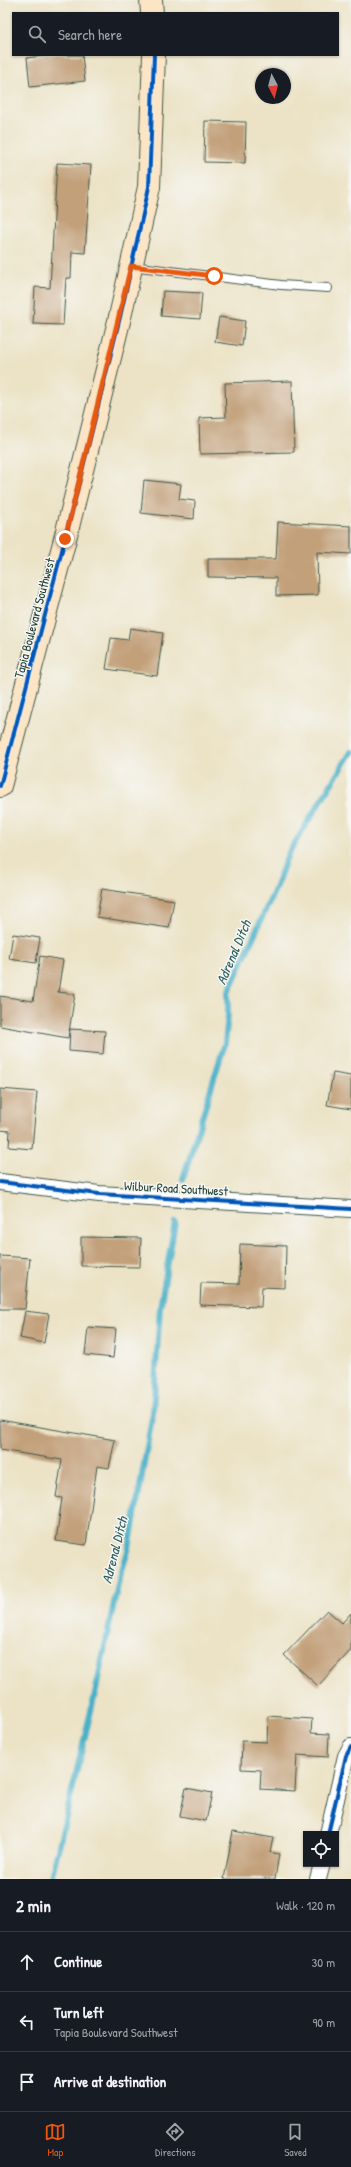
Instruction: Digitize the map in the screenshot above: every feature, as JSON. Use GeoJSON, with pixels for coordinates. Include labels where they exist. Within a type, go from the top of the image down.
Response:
{"type":"FeatureCollection","features":[{"type":"Feature","properties":{"kind":"street"},"geometry":{"type":"LineString","coordinates":[[151,0],[152,12]]}},
{"type":"Feature","properties":{"kind":"street","name":"Tapia Boulevard Southwest"},"geometry":{"type":"LineString","coordinates":[[0,786],[65,539],[149,188],[154,56]]}},
{"type":"Feature","properties":{"kind":"street","name":"Wilbur Road Southwest"},"geometry":{"type":"LineString","coordinates":[[0,1182],[99,1194],[351,1209]]}},
{"type":"Feature","properties":{"kind":"street"},"geometry":{"type":"LineString","coordinates":[[329,1831],[346,1756],[351,1747]]}},
{"type":"Feature","properties":{"kind":"street"},"geometry":{"type":"LineString","coordinates":[[318,1879],[321,1867]]}},
{"type":"Feature","properties":{"kind":"lane"},"geometry":{"type":"LineString","coordinates":[[131,266],[281,286],[328,288]]}},
{"type":"Feature","properties":{"kind":"building"},"geometry":{"type":"Polygon","coordinates":[[[41,56],[82,56],[85,81],[30,87],[27,58],[41,56]]]}},
{"type":"Feature","properties":{"kind":"building"},"geometry":{"type":"Polygon","coordinates":[[[205,121],[246,122],[245,163],[204,162],[205,121]]]}},
{"type":"Feature","properties":{"kind":"building"},"geometry":{"type":"Polygon","coordinates":[[[57,163],[91,165],[85,253],[72,252],[71,278],[66,278],[63,325],[33,324],[35,287],[50,288],[57,163]]]}},
{"type":"Feature","properties":{"kind":"building"},"geometry":{"type":"Polygon","coordinates":[[[163,291],[202,293],[200,319],[161,316],[163,291]]]}},
{"type":"Feature","properties":{"kind":"building"},"geometry":{"type":"Polygon","coordinates":[[[219,317],[245,321],[242,346],[215,342],[219,317]]]}},
{"type":"Feature","properties":{"kind":"building"},"geometry":{"type":"Polygon","coordinates":[[[292,381],[294,452],[200,454],[199,418],[226,417],[225,383],[292,381]]]}},
{"type":"Feature","properties":{"kind":"building"},"geometry":{"type":"Polygon","coordinates":[[[144,480],[181,484],[179,499],[195,501],[194,519],[141,513],[144,480]]]}},
{"type":"Feature","properties":{"kind":"building"},"geometry":{"type":"Polygon","coordinates":[[[278,522],[351,526],[351,554],[317,552],[318,595],[276,596],[276,578],[208,577],[208,559],[276,559],[278,522]]]}},
{"type":"Feature","properties":{"kind":"building"},"geometry":{"type":"Polygon","coordinates":[[[130,628],[163,633],[157,676],[106,669],[111,638],[128,640],[130,628]]]}},
{"type":"Feature","properties":{"kind":"building"},"geometry":{"type":"Polygon","coordinates":[[[102,889],[174,900],[169,928],[97,917],[102,889]]]}},
{"type":"Feature","properties":{"kind":"building"},"geometry":{"type":"Polygon","coordinates":[[[13,934],[40,938],[36,963],[9,959],[13,934]]]}},
{"type":"Feature","properties":{"kind":"building"},"geometry":{"type":"Polygon","coordinates":[[[40,956],[63,960],[58,992],[75,994],[68,1038],[0,1026],[0,996],[33,1001],[40,956]]]}},
{"type":"Feature","properties":{"kind":"building"},"geometry":{"type":"Polygon","coordinates":[[[70,1029],[105,1031],[103,1054],[69,1051],[70,1029]]]}},
{"type":"Feature","properties":{"kind":"building"},"geometry":{"type":"Polygon","coordinates":[[[333,1073],[351,1076],[351,1109],[327,1105],[333,1073]]]}},
{"type":"Feature","properties":{"kind":"building"},"geometry":{"type":"Polygon","coordinates":[[[0,1089],[37,1092],[32,1149],[9,1147],[10,1131],[0,1130],[0,1089]]]}},
{"type":"Feature","properties":{"kind":"building"},"geometry":{"type":"Polygon","coordinates":[[[81,1237],[141,1238],[140,1267],[81,1266],[81,1237]]]}},
{"type":"Feature","properties":{"kind":"building"},"geometry":{"type":"Polygon","coordinates":[[[240,1244],[286,1246],[285,1288],[262,1287],[261,1307],[200,1305],[201,1283],[239,1284],[240,1244]]]}},
{"type":"Feature","properties":{"kind":"building"},"geometry":{"type":"Polygon","coordinates":[[[0,1256],[30,1258],[25,1309],[0,1309],[0,1256]]]}},
{"type":"Feature","properties":{"kind":"building"},"geometry":{"type":"Polygon","coordinates":[[[25,1311],[49,1314],[44,1343],[20,1338],[25,1311]]]}},
{"type":"Feature","properties":{"kind":"building"},"geometry":{"type":"Polygon","coordinates":[[[88,1327],[116,1329],[113,1358],[85,1355],[88,1327]]]}},
{"type":"Feature","properties":{"kind":"building"},"geometry":{"type":"Polygon","coordinates":[[[0,1420],[115,1440],[109,1468],[97,1466],[86,1545],[56,1541],[62,1498],[56,1497],[62,1460],[0,1450],[0,1420]]]}},
{"type":"Feature","properties":{"kind":"building"},"geometry":{"type":"Polygon","coordinates":[[[327,1610],[342,1623],[351,1613],[351,1650],[318,1686],[284,1655],[327,1610]]]}},
{"type":"Feature","properties":{"kind":"building"},"geometry":{"type":"Polygon","coordinates":[[[268,1716],[312,1719],[311,1733],[329,1734],[328,1757],[297,1755],[295,1791],[260,1789],[261,1770],[241,1769],[242,1741],[267,1742],[268,1716]]]}},
{"type":"Feature","properties":{"kind":"building"},"geometry":{"type":"Polygon","coordinates":[[[186,1788],[212,1793],[206,1821],[180,1816],[186,1788]]]}},
{"type":"Feature","properties":{"kind":"building"},"geometry":{"type":"Polygon","coordinates":[[[233,1831],[273,1838],[270,1852],[279,1854],[275,1879],[224,1879],[233,1831]]]}},
{"type":"Feature","properties":{"kind":"waterway","name":"Adrenal Ditch"},"geometry":{"type":"LineString","coordinates":[[183,1179],[225,1043],[228,1016],[228,993],[275,889],[288,854],[351,752]]}},
{"type":"Feature","properties":{"kind":"waterway","name":"Adrenal Ditch"},"geometry":{"type":"LineString","coordinates":[[51,1879],[95,1694],[118,1584],[130,1544],[153,1412],[160,1308],[175,1222]]}},
{"type":"Feature","properties":{"kind":"cycle path"},"geometry":{"type":"LineString","coordinates":[[0,786],[65,539],[120,317],[149,187],[154,56]]}},
{"type":"Feature","properties":{"kind":"cycle path"},"geometry":{"type":"LineString","coordinates":[[0,1182],[99,1194],[351,1209]]}},
{"type":"Feature","properties":{"kind":"cycle path"},"geometry":{"type":"LineString","coordinates":[[329,1831],[346,1756],[351,1747]]}},
{"type":"Feature","properties":{"kind":"route"},"geometry":{"type":"LineString","coordinates":[[65,539],[120,317],[131,266],[214,276]]}}]}
